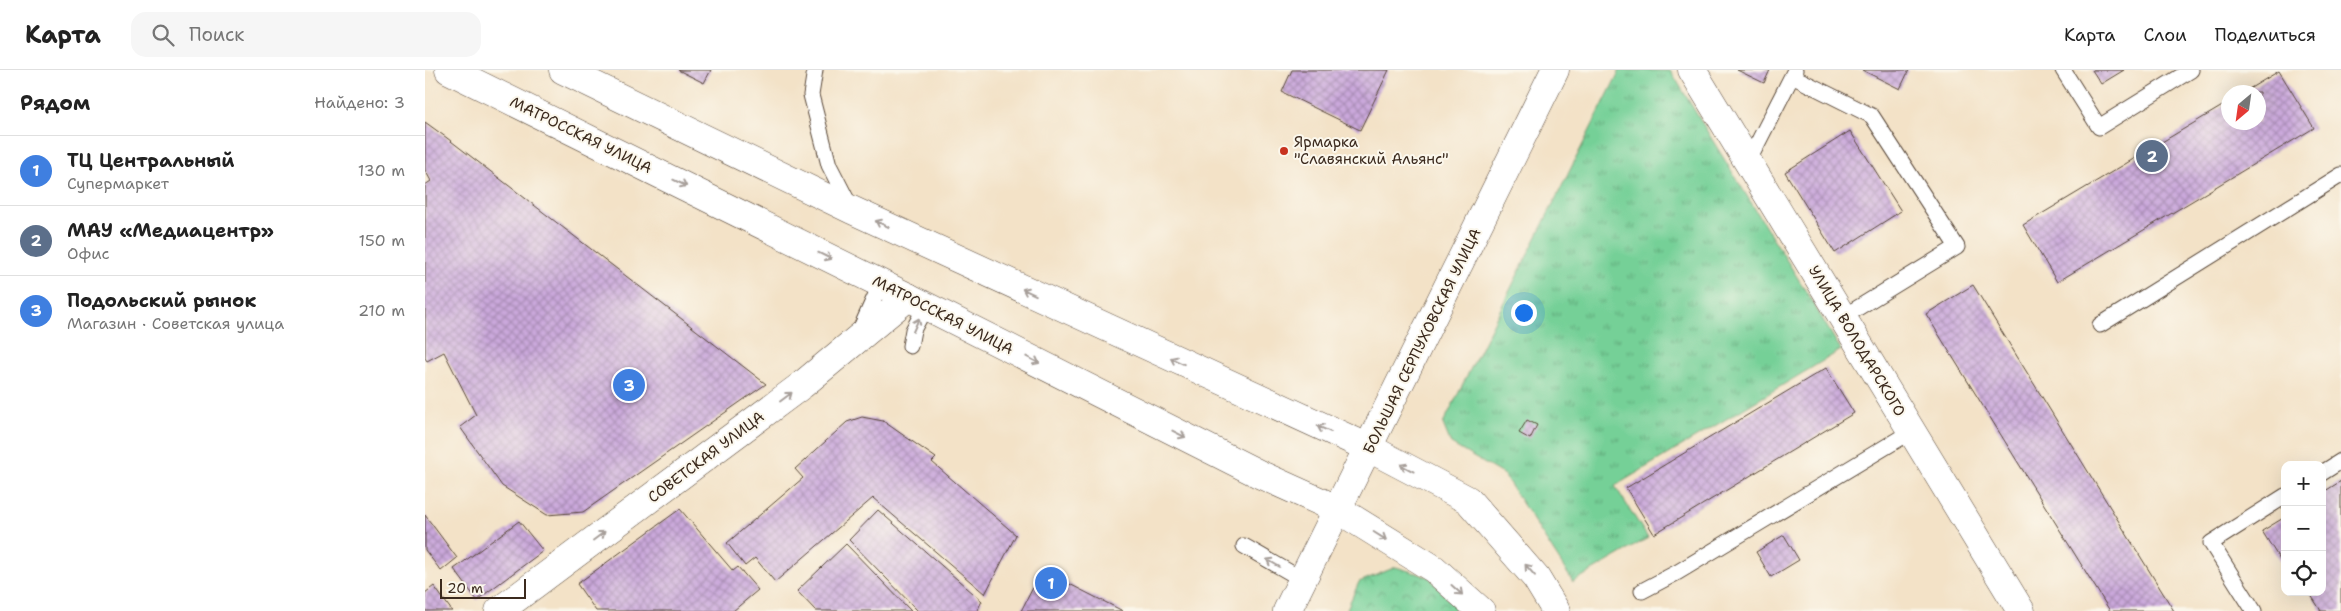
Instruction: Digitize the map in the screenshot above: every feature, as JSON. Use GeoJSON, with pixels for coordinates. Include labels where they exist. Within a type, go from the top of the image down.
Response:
{"type":"FeatureCollection","features":[{"type":"Feature","properties":{"kind":"main road","name":"МАТРОССКАЯ УЛИЦА"},"geometry":{"type":"LineString","coordinates":[[449,70],[881,283],[1259,474],[1339,510],[1433,569],[1481,611]]}},
{"type":"Feature","properties":{"kind":"main road"},"geometry":{"type":"LineString","coordinates":[[563,70],[852,210],[1369,448],[1468,500],[1536,578],[1556,611]]}},
{"type":"Feature","properties":{"kind":"main road","name":"БОЛЬШАЯ СЕРПУХОВСКАЯ УЛИЦА"},"geometry":{"type":"LineString","coordinates":[[1287,611],[1339,510],[1555,70]]}},
{"type":"Feature","properties":{"kind":"main road","name":"УЛИЦА ВОЛОДАРСКОГО"},"geometry":{"type":"LineString","coordinates":[[1692,70],[2021,611]]}},
{"type":"Feature","properties":{"kind":"main road","name":"СОВЕТСКАЯ УЛИЦА"},"geometry":{"type":"LineString","coordinates":[[507,609],[802,386],[857,338],[917,302]]}},
{"type":"Feature","properties":{"kind":"lane"},"geometry":{"type":"LineString","coordinates":[[815,70],[811,94],[829,165],[852,210]]}},
{"type":"Feature","properties":{"kind":"lane"},"geometry":{"type":"LineString","coordinates":[[2063,70],[2099,127],[2191,70]]}},
{"type":"Feature","properties":{"kind":"lane"},"geometry":{"type":"LineString","coordinates":[[1748,162],[1793,73],[1872,116],[1957,246],[1843,317]]}},
{"type":"Feature","properties":{"kind":"lane"},"geometry":{"type":"LineString","coordinates":[[2100,325],[2341,176]]}},
{"type":"Feature","properties":{"kind":"lane"},"geometry":{"type":"LineString","coordinates":[[857,338],[881,283]]}},
{"type":"Feature","properties":{"kind":"lane"},"geometry":{"type":"LineString","coordinates":[[910,346],[917,302]]}},
{"type":"Feature","properties":{"kind":"lane"},"geometry":{"type":"LineString","coordinates":[[1642,591],[1678,572],[1912,432]]}},
{"type":"Feature","properties":{"kind":"lane"},"geometry":{"type":"LineString","coordinates":[[2326,470],[2341,461]]}},
{"type":"Feature","properties":{"kind":"lane"},"geometry":{"type":"LineString","coordinates":[[2254,611],[2211,542],[2281,498]]}},
{"type":"Feature","properties":{"kind":"lane"},"geometry":{"type":"LineString","coordinates":[[1244,546],[1303,580]]}},
{"type":"Feature","properties":{"kind":"green space"},"geometry":{"type":"Polygon","coordinates":[[[1620,70],[1671,71],[1841,350],[1615,486],[1648,538],[1573,582],[1504,475],[1451,444],[1443,424],[1620,70]]]}},
{"type":"Feature","properties":{"kind":"green space"},"geometry":{"type":"Polygon","coordinates":[[[1396,567],[1429,577],[1458,611],[1346,611],[1359,582],[1396,567]]]}},
{"type":"Feature","properties":{"kind":"building"},"geometry":{"type":"Polygon","coordinates":[[[678,70],[711,70],[704,83],[678,70]]]}},
{"type":"Feature","properties":{"kind":"building"},"geometry":{"type":"Polygon","coordinates":[[[1292,70],[1389,70],[1360,130],[1282,92],[1292,70]]]}},
{"type":"Feature","properties":{"kind":"building"},"geometry":{"type":"Polygon","coordinates":[[[1737,70],[1770,70],[1764,83],[1737,70]]]}},
{"type":"Feature","properties":{"kind":"building"},"geometry":{"type":"Polygon","coordinates":[[[1862,70],[1909,70],[1900,89],[1862,70]]]}},
{"type":"Feature","properties":{"kind":"building"},"geometry":{"type":"Polygon","coordinates":[[[2092,70],[2124,70],[2101,84],[2092,70]]]}},
{"type":"Feature","properties":{"kind":"building"},"geometry":{"type":"Polygon","coordinates":[[[2279,71],[2314,128],[2057,282],[2023,225],[2221,107],[2221,130],[2266,130],[2266,85],[2256,85],[2279,71]]]}},
{"type":"Feature","properties":{"kind":"building"},"geometry":{"type":"Polygon","coordinates":[[[425,122],[766,384],[583,512],[547,515],[502,486],[460,427],[476,415],[444,352],[427,361],[425,358],[425,185],[431,181],[425,170],[425,122]]]}},
{"type":"Feature","properties":{"kind":"building"},"geometry":{"type":"Polygon","coordinates":[[[1850,131],[1901,211],[1835,253],[1785,172],[1850,131]]]}},
{"type":"Feature","properties":{"kind":"building"},"geometry":{"type":"Polygon","coordinates":[[[1973,285],[2174,611],[2110,611],[1926,314],[1973,285]]]}},
{"type":"Feature","properties":{"kind":"building"},"geometry":{"type":"Polygon","coordinates":[[[1826,368],[1854,413],[1654,534],[1626,488],[1826,368]]]}},
{"type":"Feature","properties":{"kind":"building"},"geometry":{"type":"Polygon","coordinates":[[[862,417],[883,421],[936,458],[932,462],[1016,535],[985,594],[873,498],[775,582],[755,558],[745,566],[727,543],[803,478],[795,469],[847,422],[862,417]]]}},
{"type":"Feature","properties":{"kind":"building"},"geometry":{"type":"Polygon","coordinates":[[[1527,420],[1537,425],[1530,439],[1519,433],[1527,420]]]}},
{"type":"Feature","properties":{"kind":"building"},"geometry":{"type":"Polygon","coordinates":[[[2341,481],[2341,611],[2321,611],[2312,596],[2326,596],[2326,490],[2341,481]]]}},
{"type":"Feature","properties":{"kind":"building"},"geometry":{"type":"Polygon","coordinates":[[[680,509],[733,571],[738,567],[758,590],[733,611],[596,611],[577,584],[680,509]]]}},
{"type":"Feature","properties":{"kind":"building"},"geometry":{"type":"Polygon","coordinates":[[[878,510],[982,601],[977,611],[918,611],[849,540],[878,510]]]}},
{"type":"Feature","properties":{"kind":"building"},"geometry":{"type":"Polygon","coordinates":[[[425,515],[457,558],[441,571],[425,550],[425,515]]]}},
{"type":"Feature","properties":{"kind":"building"},"geometry":{"type":"Polygon","coordinates":[[[2281,519],[2281,562],[2262,531],[2281,519]]]}},
{"type":"Feature","properties":{"kind":"building"},"geometry":{"type":"Polygon","coordinates":[[[519,521],[543,551],[477,600],[454,569],[519,521]]]}},
{"type":"Feature","properties":{"kind":"building"},"geometry":{"type":"Polygon","coordinates":[[[1784,535],[1799,560],[1771,577],[1756,552],[1784,535]]]}},
{"type":"Feature","properties":{"kind":"building"},"geometry":{"type":"Polygon","coordinates":[[[846,544],[911,611],[816,611],[797,591],[846,544]]]}},
{"type":"Feature","properties":{"kind":"building"},"geometry":{"type":"Polygon","coordinates":[[[1042,570],[1095,597],[1123,611],[1021,611],[1042,570]]]}},
{"type":"Feature","properties":{"kind":"building"},"geometry":{"type":"Polygon","coordinates":[[[434,586],[452,611],[425,611],[425,593],[434,586]]]}},
{"type":"Feature","properties":{"kind":"place","name":"Ярмарка \"Славянский Альянс\""},"geometry":{"type":"Point","coordinates":[1284,151]}},
{"type":"Feature","properties":{"kind":"place","name":"МАУ «Медиацентр»"},"geometry":{"type":"Point","coordinates":[2152,156]}},
{"type":"Feature","properties":{"kind":"place","name":"Подольский рынок"},"geometry":{"type":"Point","coordinates":[629,385]}},
{"type":"Feature","properties":{"kind":"place","name":"ТЦ Центральный"},"geometry":{"type":"Point","coordinates":[1051,583]}}]}
